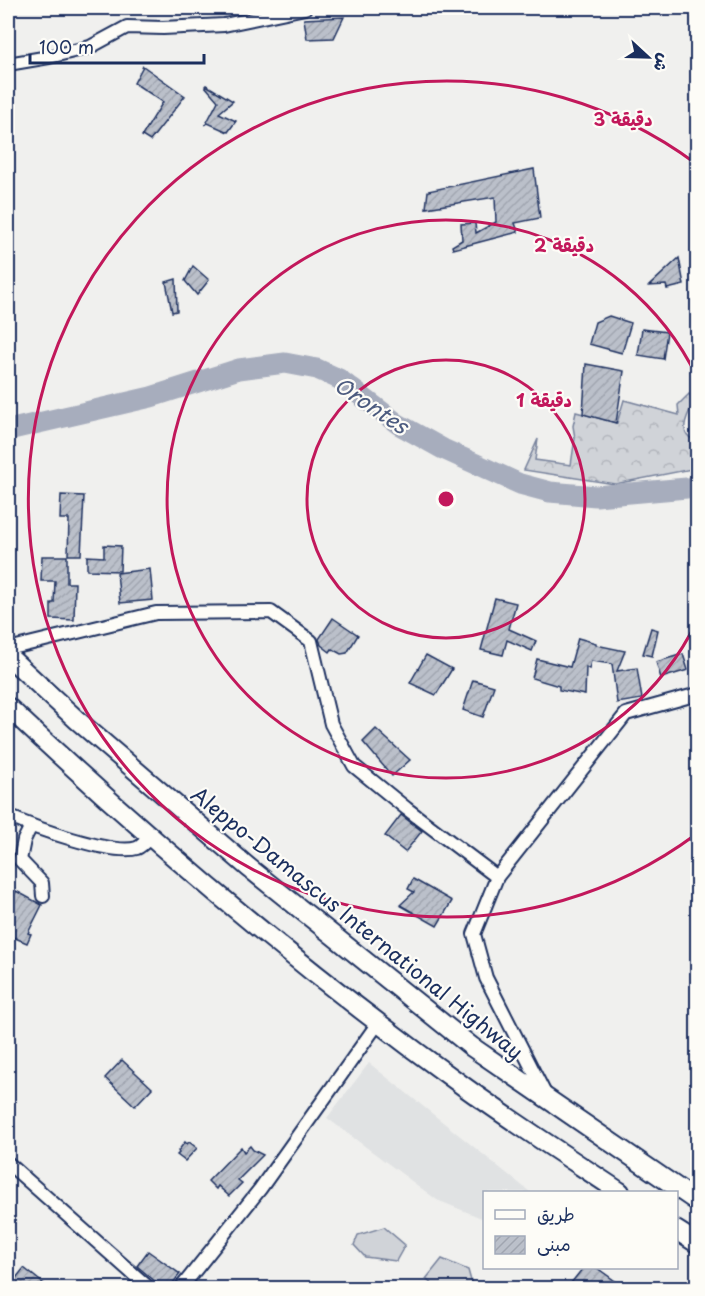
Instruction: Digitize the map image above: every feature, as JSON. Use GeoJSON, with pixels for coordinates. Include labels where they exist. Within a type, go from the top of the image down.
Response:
{"type":"FeatureCollection","features":[{"type":"Feature","properties":{"kind":"highway","name":"Aleppo-Damascus International Highway"},"geometry":{"type":"LineString","coordinates":[[8,656],[77,720],[248,867],[472,1047],[698,1202]]}},
{"type":"Feature","properties":{"kind":"highway"},"geometry":{"type":"LineString","coordinates":[[8,707],[74,770],[198,877],[378,1023],[467,1089],[619,1191]]}},
{"type":"Feature","properties":{"kind":"highway"},"geometry":{"type":"LineString","coordinates":[[678,1231],[698,1244]]}},
{"type":"Feature","properties":{"kind":"street"},"geometry":{"type":"LineString","coordinates":[[8,64],[90,47],[127,27],[224,25],[305,8]]}},
{"type":"Feature","properties":{"kind":"street"},"geometry":{"type":"LineString","coordinates":[[8,649],[156,613],[271,612],[310,641],[331,724],[354,766],[497,877]]}},
{"type":"Feature","properties":{"kind":"street"},"geometry":{"type":"LineString","coordinates":[[547,1100],[486,978],[474,934],[497,877],[626,714],[698,694]]}},
{"type":"Feature","properties":{"kind":"street"},"geometry":{"type":"LineString","coordinates":[[8,816],[31,826],[121,850],[139,848],[151,836]]}},
{"type":"Feature","properties":{"kind":"street"},"geometry":{"type":"LineString","coordinates":[[31,826],[24,840],[20,860],[42,883],[43,896]]}},
{"type":"Feature","properties":{"kind":"street"},"geometry":{"type":"LineString","coordinates":[[182,1288],[260,1189],[378,1023]]}},
{"type":"Feature","properties":{"kind":"street"},"geometry":{"type":"LineString","coordinates":[[8,1163],[148,1288]]}},
{"type":"Feature","properties":{"kind":"shaded area"},"geometry":{"type":"Polygon","coordinates":[[[369,1063],[529,1191],[483,1191],[483,1219],[437,1200],[327,1118],[369,1063]]]}},
{"type":"Feature","properties":{"kind":"green space"},"geometry":{"type":"Polygon","coordinates":[[[689,394],[695,400],[687,417],[685,429],[690,438],[697,441],[697,468],[615,484],[524,470],[538,439],[535,460],[571,465],[576,412],[617,423],[624,400],[679,415],[678,405],[689,394]]]}},
{"type":"Feature","properties":{"kind":"green space"},"geometry":{"type":"Polygon","coordinates":[[[384,1227],[405,1245],[396,1261],[365,1257],[354,1245],[358,1235],[384,1227]]]}},
{"type":"Feature","properties":{"kind":"green space"},"geometry":{"type":"Polygon","coordinates":[[[442,1259],[468,1270],[473,1288],[436,1288],[426,1279],[442,1259]]]}},
{"type":"Feature","properties":{"kind":"building"},"geometry":{"type":"Polygon","coordinates":[[[344,17],[334,38],[307,39],[304,19],[344,17]]]}},
{"type":"Feature","properties":{"kind":"building"},"geometry":{"type":"Polygon","coordinates":[[[143,66],[185,96],[150,141],[142,136],[163,102],[134,83],[143,66]]]}},
{"type":"Feature","properties":{"kind":"building"},"geometry":{"type":"Polygon","coordinates":[[[206,85],[233,101],[219,113],[236,121],[228,132],[206,124],[218,101],[206,85]]]}},
{"type":"Feature","properties":{"kind":"building"},"geometry":{"type":"Polygon","coordinates":[[[534,169],[540,218],[515,223],[518,232],[453,249],[452,246],[462,240],[461,224],[475,223],[476,233],[496,222],[495,197],[426,208],[428,191],[534,169]]]}},
{"type":"Feature","properties":{"kind":"building"},"geometry":{"type":"Polygon","coordinates":[[[679,258],[684,285],[667,289],[666,285],[649,286],[679,258]]]}},
{"type":"Feature","properties":{"kind":"building"},"geometry":{"type":"Polygon","coordinates":[[[193,266],[209,280],[197,295],[185,281],[193,266]]]}},
{"type":"Feature","properties":{"kind":"building"},"geometry":{"type":"Polygon","coordinates":[[[176,279],[177,311],[172,312],[166,282],[176,279]]]}},
{"type":"Feature","properties":{"kind":"building"},"geometry":{"type":"Polygon","coordinates":[[[609,316],[631,323],[622,353],[589,344],[595,322],[609,316]]]}},
{"type":"Feature","properties":{"kind":"building"},"geometry":{"type":"Polygon","coordinates":[[[642,329],[667,332],[663,359],[638,355],[642,329]]]}},
{"type":"Feature","properties":{"kind":"building"},"geometry":{"type":"Polygon","coordinates":[[[586,364],[624,371],[616,423],[583,414],[586,364]]]}},
{"type":"Feature","properties":{"kind":"building"},"geometry":{"type":"Polygon","coordinates":[[[61,495],[84,496],[81,555],[68,555],[69,519],[60,519],[61,495]]]}},
{"type":"Feature","properties":{"kind":"building"},"geometry":{"type":"Polygon","coordinates":[[[104,545],[121,546],[120,571],[87,570],[87,556],[104,557],[104,545]]]}},
{"type":"Feature","properties":{"kind":"building"},"geometry":{"type":"Polygon","coordinates":[[[42,556],[67,556],[67,583],[75,583],[74,620],[51,619],[55,581],[41,581],[42,556]]]}},
{"type":"Feature","properties":{"kind":"building"},"geometry":{"type":"Polygon","coordinates":[[[150,569],[153,600],[120,603],[117,573],[150,569]]]}},
{"type":"Feature","properties":{"kind":"building"},"geometry":{"type":"Polygon","coordinates":[[[495,598],[516,603],[509,629],[536,641],[532,651],[507,640],[503,655],[481,650],[495,598]]]}},
{"type":"Feature","properties":{"kind":"building"},"geometry":{"type":"Polygon","coordinates":[[[333,618],[358,635],[347,653],[341,654],[332,649],[330,652],[321,645],[319,639],[333,618]]]}},
{"type":"Feature","properties":{"kind":"building"},"geometry":{"type":"Polygon","coordinates":[[[651,628],[658,630],[652,656],[643,654],[651,628]]]}},
{"type":"Feature","properties":{"kind":"building"},"geometry":{"type":"Polygon","coordinates":[[[578,638],[596,643],[596,645],[625,651],[617,671],[637,668],[642,699],[617,703],[612,664],[591,661],[589,669],[586,667],[585,695],[559,690],[559,686],[532,678],[537,659],[570,667],[578,638]]]}},
{"type":"Feature","properties":{"kind":"building"},"geometry":{"type":"Polygon","coordinates":[[[683,654],[688,670],[661,678],[656,662],[683,654]]]}},
{"type":"Feature","properties":{"kind":"building"},"geometry":{"type":"Polygon","coordinates":[[[426,655],[452,669],[436,695],[410,683],[426,655]]]}},
{"type":"Feature","properties":{"kind":"building"},"geometry":{"type":"Polygon","coordinates":[[[473,680],[494,686],[483,717],[463,710],[473,680]]]}},
{"type":"Feature","properties":{"kind":"building"},"geometry":{"type":"Polygon","coordinates":[[[376,729],[410,760],[392,776],[363,742],[376,729]]]}},
{"type":"Feature","properties":{"kind":"building"},"geometry":{"type":"Polygon","coordinates":[[[401,815],[422,831],[405,852],[385,836],[401,815]]]}},
{"type":"Feature","properties":{"kind":"building"},"geometry":{"type":"Polygon","coordinates":[[[413,879],[452,901],[437,926],[400,905],[414,892],[408,889],[413,879]]]}},
{"type":"Feature","properties":{"kind":"building"},"geometry":{"type":"Polygon","coordinates":[[[16,891],[42,905],[28,933],[31,934],[27,943],[8,935],[11,916],[8,914],[8,908],[16,891]]]}},
{"type":"Feature","properties":{"kind":"building"},"geometry":{"type":"Polygon","coordinates":[[[122,1060],[152,1088],[135,1106],[105,1078],[122,1060]]]}},
{"type":"Feature","properties":{"kind":"building"},"geometry":{"type":"Polygon","coordinates":[[[185,1142],[197,1148],[185,1161],[177,1155],[185,1142]]]}},
{"type":"Feature","properties":{"kind":"building"},"geometry":{"type":"Polygon","coordinates":[[[250,1146],[263,1155],[238,1180],[242,1183],[229,1196],[218,1186],[216,1189],[208,1181],[241,1147],[244,1152],[250,1146]]]}},
{"type":"Feature","properties":{"kind":"building"},"geometry":{"type":"Polygon","coordinates":[[[148,1251],[180,1274],[169,1288],[163,1288],[137,1266],[148,1251]]]}},
{"type":"Feature","properties":{"kind":"building"},"geometry":{"type":"Polygon","coordinates":[[[24,1268],[49,1288],[8,1288],[24,1268]]]}},
{"type":"Feature","properties":{"kind":"building"},"geometry":{"type":"Polygon","coordinates":[[[582,1269],[598,1269],[625,1288],[567,1288],[582,1269]]]}},
{"type":"Feature","properties":{"kind":"waterway","name":"Orontes"},"geometry":{"type":"LineString","coordinates":[[8,430],[151,397],[239,369],[285,363],[317,369],[339,379],[398,424],[443,449],[520,484],[550,492],[596,496],[698,487]]}}]}
